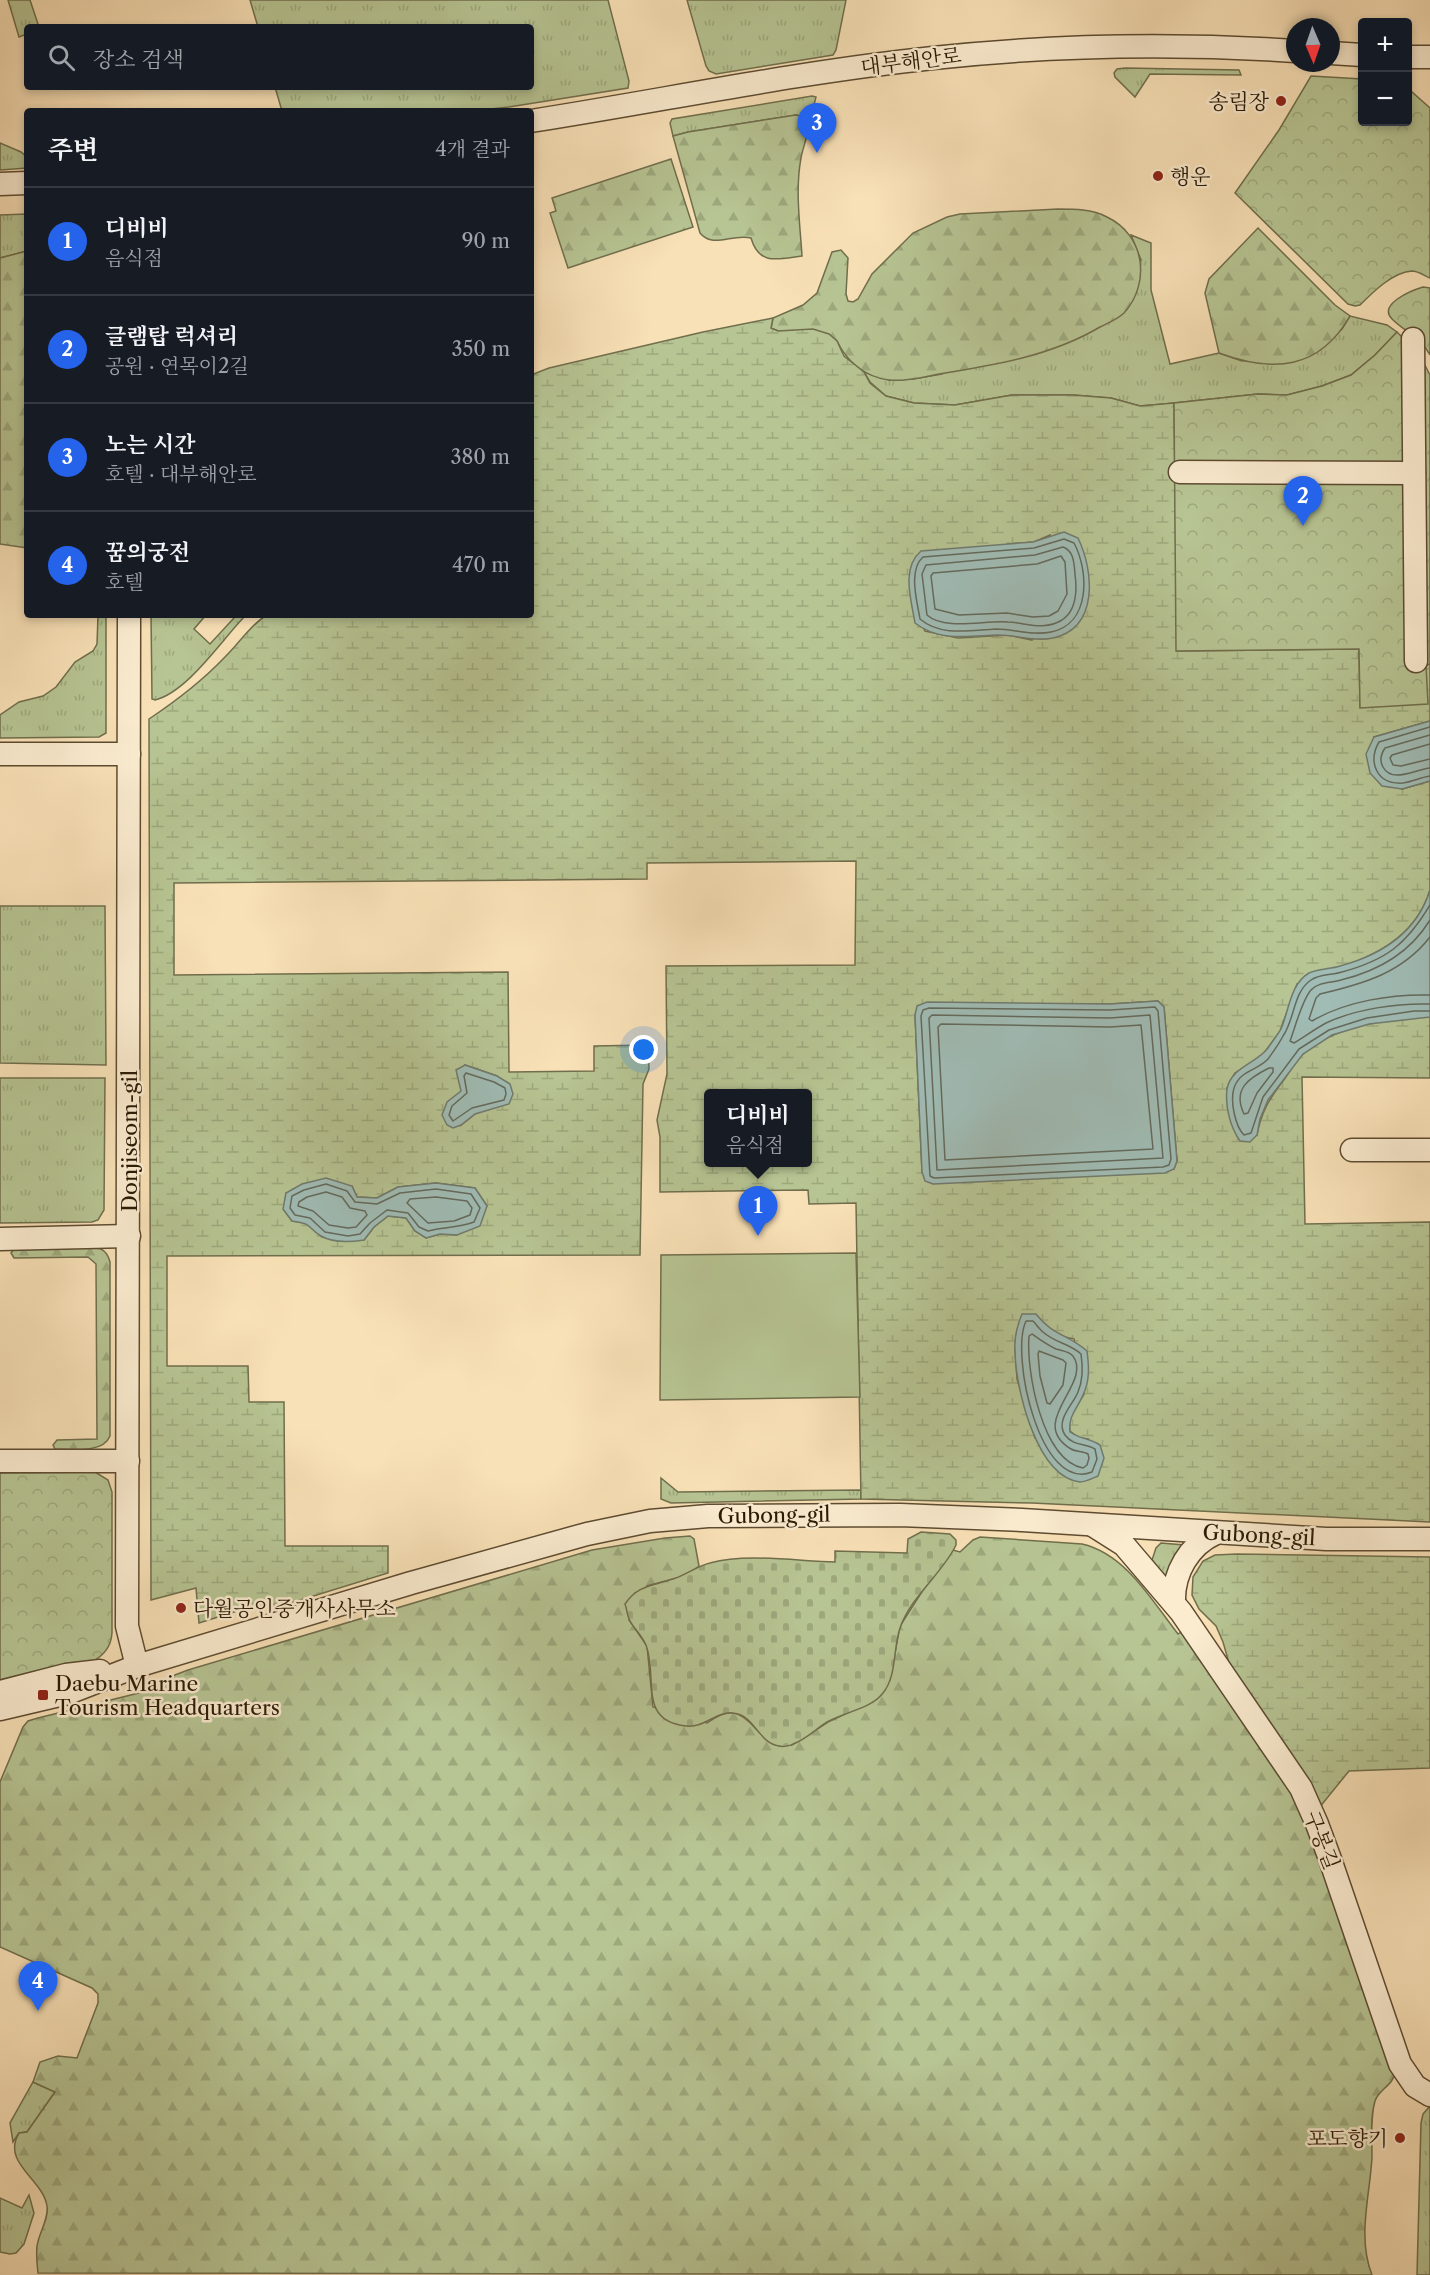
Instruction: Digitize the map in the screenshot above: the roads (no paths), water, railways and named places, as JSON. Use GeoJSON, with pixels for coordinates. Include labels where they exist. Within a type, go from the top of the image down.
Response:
{"type":"FeatureCollection","features":[{"type":"Feature","properties":{"kind":"street","name":"대부해안로"},"geometry":{"type":"LineString","coordinates":[[534,120],[793,77],[888,63],[976,54],[1133,45],[1286,50]]}},
{"type":"Feature","properties":{"kind":"street"},"geometry":{"type":"LineString","coordinates":[[1340,54],[1358,55]]}},
{"type":"Feature","properties":{"kind":"street"},"geometry":{"type":"LineString","coordinates":[[1412,57],[1430,57]]}},
{"type":"Feature","properties":{"kind":"street"},"geometry":{"type":"LineString","coordinates":[[0,184],[24,183]]}},
{"type":"Feature","properties":{"kind":"street"},"geometry":{"type":"LineString","coordinates":[[0,192],[24,192]]}},
{"type":"Feature","properties":{"kind":"street"},"geometry":{"type":"LineString","coordinates":[[1413,339],[1414,472],[1422,590],[1416,661]]}},
{"type":"Feature","properties":{"kind":"street"},"geometry":{"type":"LineString","coordinates":[[1180,472],[1414,472]]}},
{"type":"Feature","properties":{"kind":"street","name":"Donjiseom-gil"},"geometry":{"type":"LineString","coordinates":[[129,618],[127,1626],[137,1666]]}},
{"type":"Feature","properties":{"kind":"street"},"geometry":{"type":"LineString","coordinates":[[0,754],[129,754]]}},
{"type":"Feature","properties":{"kind":"street"},"geometry":{"type":"LineString","coordinates":[[1352,1150],[1430,1150]]}},
{"type":"Feature","properties":{"kind":"street"},"geometry":{"type":"LineString","coordinates":[[0,1239],[129,1236]]}},
{"type":"Feature","properties":{"kind":"street"},"geometry":{"type":"LineString","coordinates":[[0,1461],[128,1461]]}},
{"type":"Feature","properties":{"kind":"street","name":"Gubong-gil"},"geometry":{"type":"LineString","coordinates":[[0,1709],[68,1693],[137,1666],[454,1571],[587,1534],[650,1521],[708,1516],[900,1515],[1326,1539],[1430,1539]]}},
{"type":"Feature","properties":{"kind":"street","name":"구봉길"},"geometry":{"type":"LineString","coordinates":[[1093,1525],[1124,1545],[1174,1602],[1301,1788],[1317,1824],[1400,2064],[1415,2086],[1430,2095]]}},
{"type":"Feature","properties":{"kind":"street"},"geometry":{"type":"LineString","coordinates":[[1174,1602],[1176,1580],[1186,1559],[1197,1544],[1216,1533]]}},
{"type":"Feature","properties":{"kind":"street","name":"Gubong-gil"},"geometry":{"type":"LineString","coordinates":[[0,1692],[66,1675],[137,1666]]}},
{"type":"Feature","properties":{"kind":"water"},"geometry":{"type":"Polygon","coordinates":[[[1064,532],[1078,538],[1087,566],[1089,582],[1089,597],[1085,611],[1079,623],[1068,632],[1046,639],[998,635],[965,637],[934,633],[915,623],[909,575],[915,558],[921,551],[1033,542],[1064,532]]]}},
{"type":"Feature","properties":{"kind":"water"},"geometry":{"type":"Polygon","coordinates":[[[1430,721],[1430,781],[1402,789],[1382,786],[1370,773],[1366,754],[1374,737],[1430,721]]]}},
{"type":"Feature","properties":{"kind":"water"},"geometry":{"type":"Polygon","coordinates":[[[1430,890],[1430,1017],[1369,1024],[1332,1035],[1303,1054],[1268,1100],[1260,1119],[1257,1135],[1250,1142],[1240,1141],[1233,1129],[1228,1109],[1229,1082],[1233,1076],[1263,1053],[1276,1037],[1298,984],[1309,973],[1355,961],[1396,940],[1416,918],[1430,890]]]}},
{"type":"Feature","properties":{"kind":"water"},"geometry":{"type":"Polygon","coordinates":[[[1158,1001],[1164,1007],[1177,1161],[1174,1169],[1165,1173],[933,1184],[925,1181],[922,1172],[915,1015],[917,1006],[927,1002],[1110,1004],[1158,1001]]]}},
{"type":"Feature","properties":{"kind":"water"},"geometry":{"type":"Polygon","coordinates":[[[465,1065],[497,1076],[510,1084],[513,1094],[509,1104],[475,1114],[453,1128],[447,1125],[442,1115],[447,1102],[461,1091],[456,1070],[465,1065]]]}},
{"type":"Feature","properties":{"kind":"water"},"geometry":{"type":"Polygon","coordinates":[[[326,1178],[352,1186],[357,1197],[377,1198],[398,1187],[436,1183],[475,1188],[487,1206],[480,1226],[457,1235],[440,1234],[426,1238],[415,1231],[406,1218],[388,1216],[374,1227],[364,1240],[336,1241],[321,1236],[307,1225],[292,1221],[283,1209],[286,1193],[302,1184],[326,1178]]]}},
{"type":"Feature","properties":{"kind":"water"},"geometry":{"type":"Polygon","coordinates":[[[1022,1314],[1036,1314],[1048,1327],[1087,1351],[1087,1384],[1072,1417],[1070,1432],[1100,1445],[1104,1458],[1098,1476],[1087,1481],[1080,1482],[1065,1476],[1051,1464],[1040,1448],[1031,1428],[1016,1366],[1015,1336],[1022,1314]]]}},
{"type":"Feature","properties":{"kind":"place","name":"송림장"},"geometry":{"type":"Point","coordinates":[1281,101]}},
{"type":"Feature","properties":{"kind":"place","name":"노는 시간"},"geometry":{"type":"Point","coordinates":[817,153]}},
{"type":"Feature","properties":{"kind":"place","name":"행운"},"geometry":{"type":"Point","coordinates":[1158,176]}},
{"type":"Feature","properties":{"kind":"place","name":"글램탑 럭셔리"},"geometry":{"type":"Point","coordinates":[1303,526]}},
{"type":"Feature","properties":{"kind":"place","name":"디비비"},"geometry":{"type":"Point","coordinates":[758,1236]}},
{"type":"Feature","properties":{"kind":"place","name":"다월공인중개사사무소"},"geometry":{"type":"Point","coordinates":[181,1608]}},
{"type":"Feature","properties":{"kind":"place","name":"Daebu Marine Tourism Headquarters"},"geometry":{"type":"Point","coordinates":[43,1695]}},
{"type":"Feature","properties":{"kind":"place","name":"꿈의궁전"},"geometry":{"type":"Point","coordinates":[38,2011]}},
{"type":"Feature","properties":{"kind":"place","name":"포도향기"},"geometry":{"type":"Point","coordinates":[1400,2138]}}]}
